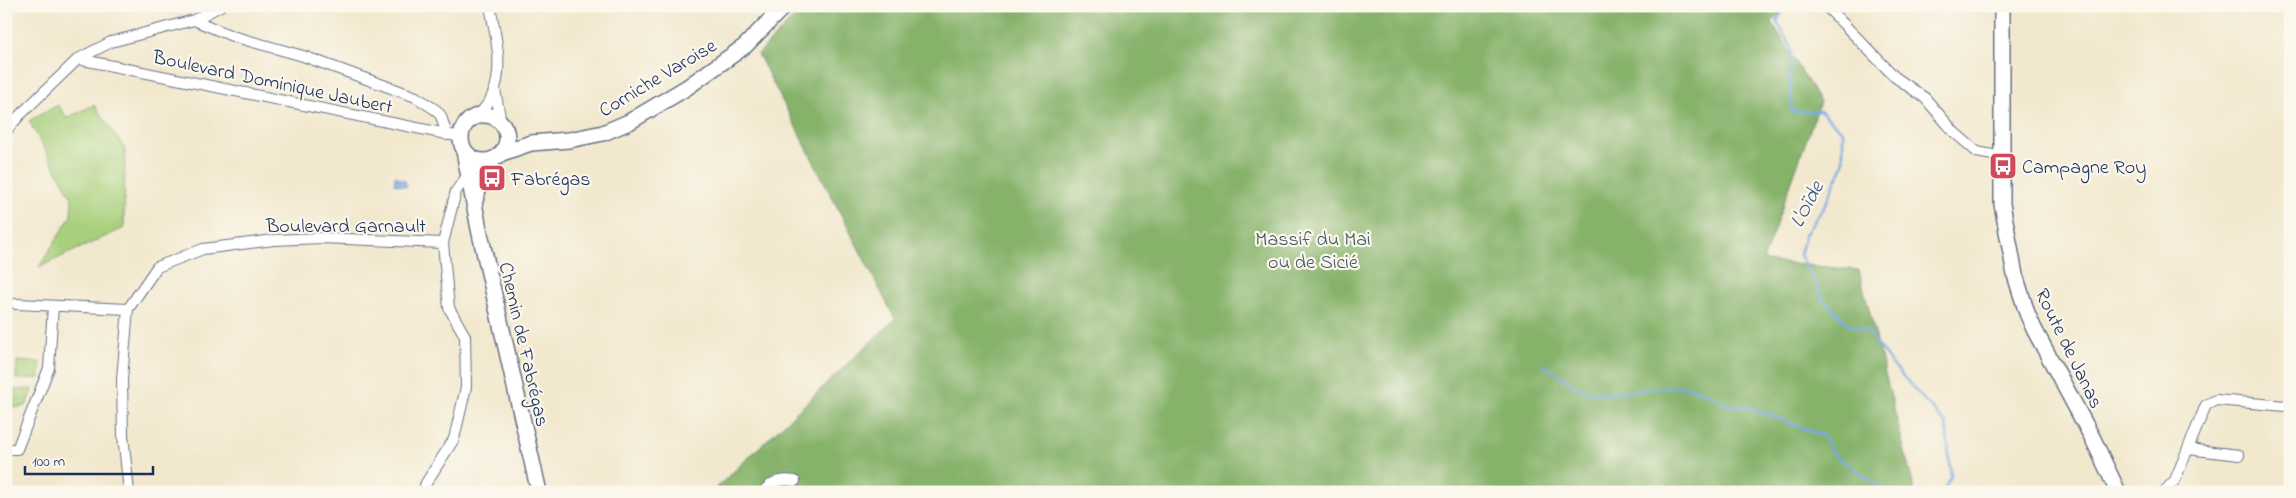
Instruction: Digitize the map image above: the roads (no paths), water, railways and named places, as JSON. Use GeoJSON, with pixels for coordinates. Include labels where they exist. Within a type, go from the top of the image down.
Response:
{"type":"FeatureCollection","features":[{"type":"Feature","properties":{"kind":"street"},"geometry":{"type":"LineString","coordinates":[[6,131],[78,59],[111,42],[194,20],[220,6]]}},
{"type":"Feature","properties":{"kind":"street"},"geometry":{"type":"LineString","coordinates":[[458,141],[464,126],[478,116],[495,89],[498,69],[497,45],[490,6]]}},
{"type":"Feature","properties":{"kind":"street","name":"Corniche Varoise"},"geometry":{"type":"LineString","coordinates":[[493,158],[531,143],[569,140],[603,133],[629,122],[686,88],[745,46],[784,6]]}},
{"type":"Feature","properties":{"kind":"street"},"geometry":{"type":"LineString","coordinates":[[1826,6],[1895,77],[1925,98],[1954,132],[1977,152],[2003,158]]}},
{"type":"Feature","properties":{"kind":"street","name":"Route de Janas"},"geometry":{"type":"LineString","coordinates":[[2002,6],[2002,204],[2010,254],[2021,297],[2034,329],[2093,439],[2118,492]]}},
{"type":"Feature","properties":{"kind":"street"},"geometry":{"type":"LineString","coordinates":[[194,20],[232,36],[303,56],[416,97],[436,110],[471,158],[493,158]]}},
{"type":"Feature","properties":{"kind":"street","name":"Boulevard Dominique Jaubert"},"geometry":{"type":"LineString","coordinates":[[78,59],[458,141]]}},
{"type":"Feature","properties":{"kind":"street"},"geometry":{"type":"LineString","coordinates":[[423,492],[426,484],[454,440],[466,387],[465,336],[448,308],[444,242],[456,191],[468,175],[493,158],[507,143],[495,89]]}},
{"type":"Feature","properties":{"kind":"street"},"geometry":{"type":"LineString","coordinates":[[478,116],[486,115],[531,143]]}},
{"type":"Feature","properties":{"kind":"street","name":"Chemin de Fabrégas"},"geometry":{"type":"LineString","coordinates":[[458,141],[468,175],[539,492]]}},
{"type":"Feature","properties":{"kind":"street"},"geometry":{"type":"LineString","coordinates":[[474,206],[479,187],[493,158]]}},
{"type":"Feature","properties":{"kind":"street","name":"Boulevard Garnault"},"geometry":{"type":"LineString","coordinates":[[128,309],[157,268],[203,249],[274,240],[320,238],[444,242]]}},
{"type":"Feature","properties":{"kind":"street"},"geometry":{"type":"LineString","coordinates":[[16,304],[128,309],[122,379],[123,436],[129,492]]}},
{"type":"Feature","properties":{"kind":"street"},"geometry":{"type":"LineString","coordinates":[[11,449],[50,368],[53,306]]}},
{"type":"Feature","properties":{"kind":"street"},"geometry":{"type":"LineString","coordinates":[[2164,492],[2175,480],[2206,405],[2216,400],[2286,406]]}},
{"type":"Feature","properties":{"kind":"street"},"geometry":{"type":"LineString","coordinates":[[2188,449],[2239,455]]}},
{"type":"Feature","properties":{"kind":"street"},"geometry":{"type":"LineString","coordinates":[[763,492],[770,484],[784,479],[795,481]]}},
{"type":"Feature","properties":{"kind":"water"},"geometry":{"type":"Polygon","coordinates":[[[395,176],[405,181],[407,187],[394,184],[395,176]]]}},
{"type":"Feature","properties":{"kind":"waterway","name":"L'Oïde"},"geometry":{"type":"LineString","coordinates":[[1785,6],[1777,21],[1792,50],[1790,79],[1792,112],[1820,111],[1843,132],[1843,165],[1826,203],[1805,235],[1800,255],[1824,300],[1848,324],[1868,331],[1890,362],[1946,424],[1951,477],[1943,492]]}},
{"type":"Feature","properties":{"kind":"waterway","name":"L'Oïde"},"geometry":{"type":"LineString","coordinates":[[2284,6],[2290,28]]}},
{"type":"Feature","properties":{"kind":"waterway","name":"L'Oïde"},"geometry":{"type":"LineString","coordinates":[[1544,365],[1580,389],[1600,394],[1684,386],[1709,394],[1730,406],[1750,407],[1823,436],[1833,454],[1888,492]]}},
{"type":"Feature","properties":{"kind":"place","name":"Campagne Roy"},"geometry":{"type":"Point","coordinates":[2003,166]}},
{"type":"Feature","properties":{"kind":"place","name":"Fabrégas"},"geometry":{"type":"Point","coordinates":[492,178]}},
{"type":"Feature","properties":{"kind":"park label","name":"Massif du Mai ou de Sicié"},"geometry":{"type":"Point","coordinates":[1313,250]}}]}
